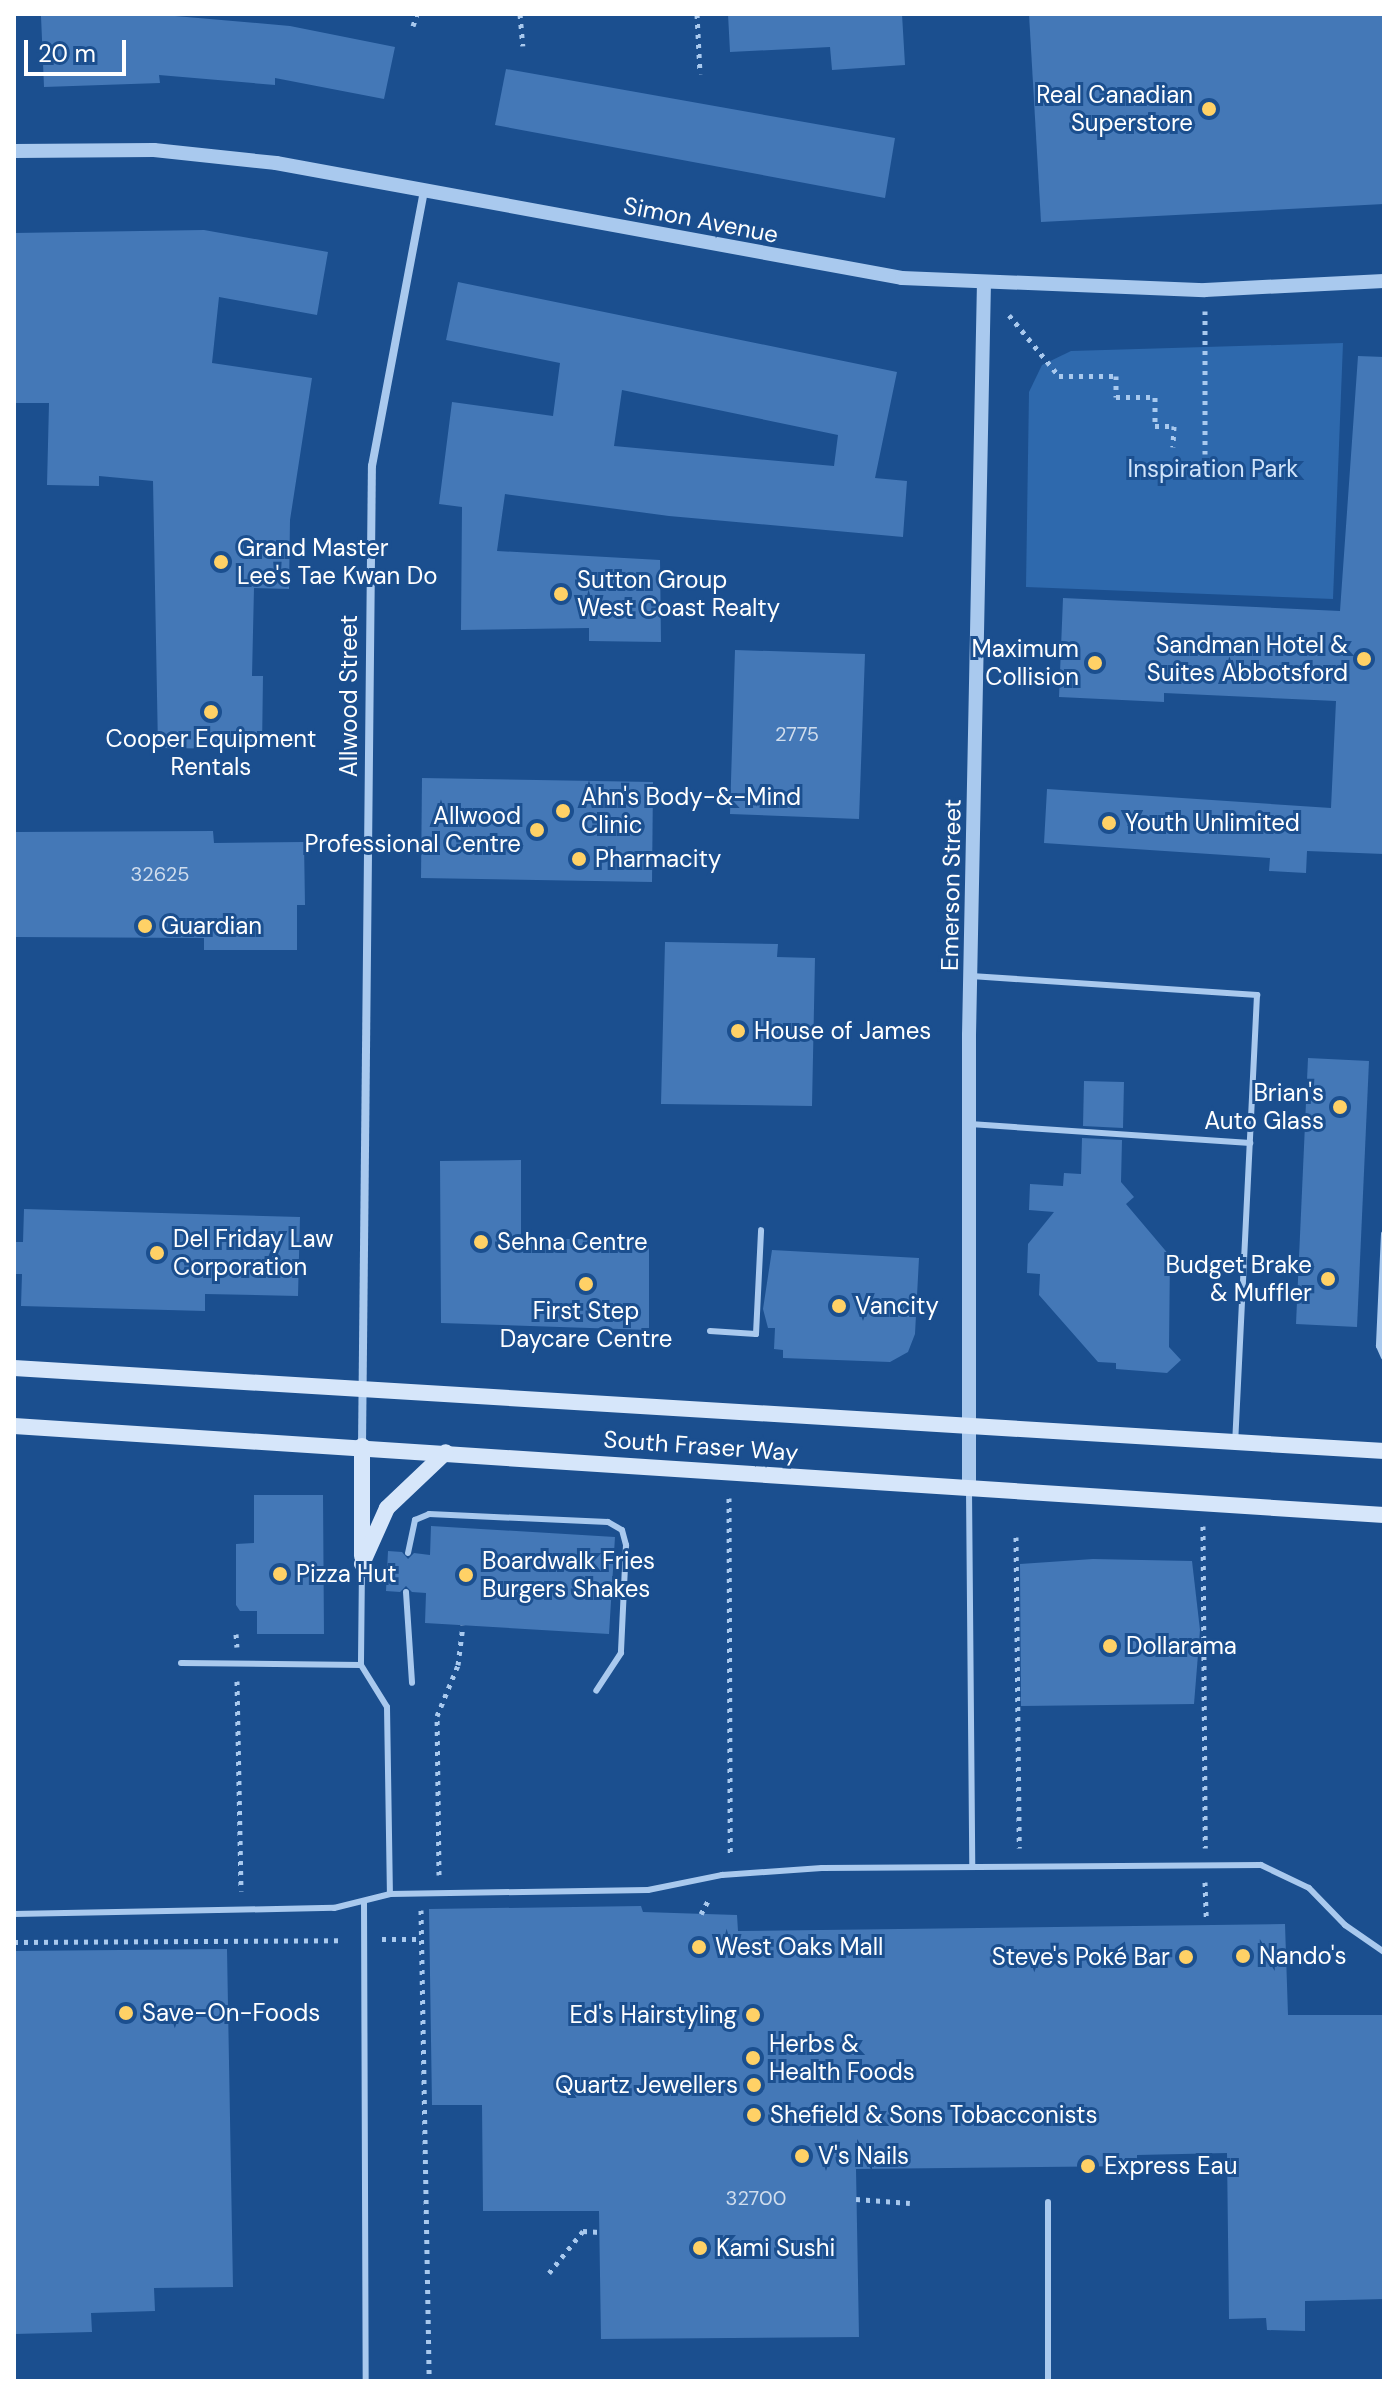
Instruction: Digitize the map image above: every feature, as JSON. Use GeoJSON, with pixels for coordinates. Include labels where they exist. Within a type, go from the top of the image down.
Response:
{"type":"FeatureCollection","features":[{"type":"Feature","properties":{"kind":"main road","name":"South Fraser Way"},"geometry":{"type":"LineString","coordinates":[[14,1368],[1384,1451]]}},
{"type":"Feature","properties":{"kind":"main road","name":"South Fraser Way"},"geometry":{"type":"LineString","coordinates":[[14,1426],[362,1446],[1384,1515]]}},
{"type":"Feature","properties":{"kind":"main road"},"geometry":{"type":"LineString","coordinates":[[362,1446],[362,1564]]}},
{"type":"Feature","properties":{"kind":"main road"},"geometry":{"type":"LineString","coordinates":[[362,1564],[387,1508],[446,1452]]}},
{"type":"Feature","properties":{"kind":"street","name":"Simon Avenue"},"geometry":{"type":"LineString","coordinates":[[14,151],[154,150],[276,163],[833,267],[984,282],[1205,290],[1384,281]]}},
{"type":"Feature","properties":{"kind":"street","name":"Allwood Street"},"geometry":{"type":"LineString","coordinates":[[362,1446],[360,1390],[372,466],[391,345],[424,190]]}},
{"type":"Feature","properties":{"kind":"street","name":"Emerson Street"},"geometry":{"type":"LineString","coordinates":[[969,1489],[968,1124],[984,282]]}},
{"type":"Feature","properties":{"kind":"lane"},"geometry":{"type":"LineString","coordinates":[[971,976],[1257,995],[1235,1442]]}},
{"type":"Feature","properties":{"kind":"lane"},"geometry":{"type":"LineString","coordinates":[[968,1124],[1250,1143]]}},
{"type":"Feature","properties":{"kind":"lane"},"geometry":{"type":"LineString","coordinates":[[710,1331],[756,1334],[761,1230]]}},
{"type":"Feature","properties":{"kind":"lane"},"geometry":{"type":"LineString","coordinates":[[1384,1234],[1379,1346],[1384,1357]]}},
{"type":"Feature","properties":{"kind":"lane"},"geometry":{"type":"LineString","coordinates":[[969,1489],[972,1867]]}},
{"type":"Feature","properties":{"kind":"lane"},"geometry":{"type":"LineString","coordinates":[[408,1553],[415,1520],[429,1514],[608,1522],[622,1530],[626,1545],[621,1653],[596,1691]]}},
{"type":"Feature","properties":{"kind":"lane"},"geometry":{"type":"LineString","coordinates":[[362,1564],[361,1665],[387,1707],[390,1894]]}},
{"type":"Feature","properties":{"kind":"lane"},"geometry":{"type":"LineString","coordinates":[[406,1592],[412,1683]]}},
{"type":"Feature","properties":{"kind":"lane"},"geometry":{"type":"LineString","coordinates":[[181,1663],[361,1665]]}},
{"type":"Feature","properties":{"kind":"lane"},"geometry":{"type":"LineString","coordinates":[[14,1914],[334,1908],[390,1894],[648,1890],[722,1875],[1019,1866],[1261,1865],[1283,1872],[1384,1952]]}},
{"type":"Feature","properties":{"kind":"lane"},"geometry":{"type":"LineString","coordinates":[[364,1901],[366,2381]]}},
{"type":"Feature","properties":{"kind":"lane"},"geometry":{"type":"LineString","coordinates":[[1048,2202],[1048,2381]]}},
{"type":"Feature","properties":{"kind":"path"},"geometry":{"type":"LineString","coordinates":[[413,26],[417,14]]}},
{"type":"Feature","properties":{"kind":"path"},"geometry":{"type":"LineString","coordinates":[[520,14],[523,46]]}},
{"type":"Feature","properties":{"kind":"path"},"geometry":{"type":"LineString","coordinates":[[697,14],[700,74]]}},
{"type":"Feature","properties":{"kind":"path"},"geometry":{"type":"LineString","coordinates":[[984,282],[1059,376],[1116,376],[1116,397],[1155,397],[1155,426],[1174,426],[1173,447]]}},
{"type":"Feature","properties":{"kind":"path"},"geometry":{"type":"LineString","coordinates":[[1205,339],[1205,454]]}},
{"type":"Feature","properties":{"kind":"path"},"geometry":{"type":"LineString","coordinates":[[701,1914],[730,1855],[727,1516],[732,1472]]}},
{"type":"Feature","properties":{"kind":"path"},"geometry":{"type":"LineString","coordinates":[[1203,1503],[1206,1917]]}},
{"type":"Feature","properties":{"kind":"path"},"geometry":{"type":"LineString","coordinates":[[1016,1537],[1019,1866]]}},
{"type":"Feature","properties":{"kind":"path"},"geometry":{"type":"LineString","coordinates":[[439,1892],[437,1716],[458,1665],[463,1625]]}},
{"type":"Feature","properties":{"kind":"path"},"geometry":{"type":"LineString","coordinates":[[236,1634],[241,1940]]}},
{"type":"Feature","properties":{"kind":"path"},"geometry":{"type":"LineString","coordinates":[[421,1892],[429,2381]]}},
{"type":"Feature","properties":{"kind":"path"},"geometry":{"type":"LineString","coordinates":[[14,1942],[421,1939]]}},
{"type":"Feature","properties":{"kind":"path"},"geometry":{"type":"LineString","coordinates":[[856,2199],[910,2203]]}},
{"type":"Feature","properties":{"kind":"path"},"geometry":{"type":"LineString","coordinates":[[549,2273],[583,2231],[600,2232]]}},
{"type":"Feature","properties":{"kind":"green space","name":"Inspiration Park"},"geometry":{"type":"Polygon","coordinates":[[[1343,343],[1333,599],[1026,587],[1029,392],[1042,365],[1071,351],[1343,343]]]}},
{"type":"Feature","properties":{"kind":"building"},"geometry":{"type":"Polygon","coordinates":[[[152,14],[290,26],[395,47],[384,99],[275,78],[275,85],[159,75],[160,83],[44,87],[41,16],[152,14]]]}},
{"type":"Feature","properties":{"kind":"building"},"geometry":{"type":"Polygon","coordinates":[[[728,14],[902,14],[905,65],[832,70],[830,47],[730,52],[728,14]]]}},
{"type":"Feature","properties":{"kind":"building","name":"Real Canadian Superstore"},"geometry":{"type":"Polygon","coordinates":[[[1029,14],[1384,14],[1384,204],[1041,222],[1029,14]]]}},
{"type":"Feature","properties":{"kind":"building"},"geometry":{"type":"Polygon","coordinates":[[[506,69],[895,138],[885,198],[495,125],[506,69]]]}},
{"type":"Feature","properties":{"kind":"building"},"geometry":{"type":"Polygon","coordinates":[[[204,230],[328,252],[317,315],[219,297],[212,363],[312,378],[290,520],[289,589],[254,588],[252,676],[263,676],[262,749],[158,748],[153,481],[99,476],[99,486],[47,485],[49,403],[14,403],[14,233],[204,230]]]}},
{"type":"Feature","properties":{"kind":"building"},"geometry":{"type":"Polygon","coordinates":[[[458,282],[897,372],[875,478],[907,481],[903,537],[669,516],[505,494],[497,551],[660,560],[661,642],[589,641],[589,628],[461,630],[462,507],[439,504],[452,402],[553,416],[560,363],[446,340],[458,282]],[[622,390],[614,446],[834,466],[838,435],[622,390]]]}},
{"type":"Feature","properties":{"kind":"building"},"geometry":{"type":"Polygon","coordinates":[[[1358,356],[1384,357],[1384,854],[1307,851],[1306,873],[1269,871],[1270,858],[1044,843],[1047,789],[1331,808],[1336,701],[1164,693],[1164,702],[1059,697],[1063,598],[1340,611],[1358,356]]]}},
{"type":"Feature","properties":{"kind":"building"},"geometry":{"type":"Polygon","coordinates":[[[735,650],[865,654],[859,819],[730,814],[735,650]]]}},
{"type":"Feature","properties":{"kind":"building","name":"Allwood Professional Centre"},"geometry":{"type":"Polygon","coordinates":[[[422,778],[653,782],[652,882],[421,878],[422,778]]]}},
{"type":"Feature","properties":{"kind":"building"},"geometry":{"type":"Polygon","coordinates":[[[213,831],[214,843],[304,842],[305,905],[297,905],[297,950],[204,950],[204,938],[16,937],[16,832],[213,831]]]}},
{"type":"Feature","properties":{"kind":"building","name":"House of James"},"geometry":{"type":"Polygon","coordinates":[[[665,942],[778,944],[777,957],[815,958],[812,1106],[661,1104],[665,942]]]}},
{"type":"Feature","properties":{"kind":"building"},"geometry":{"type":"Polygon","coordinates":[[[1308,1058],[1369,1061],[1357,1327],[1296,1324],[1308,1058]]]}},
{"type":"Feature","properties":{"kind":"building"},"geometry":{"type":"Polygon","coordinates":[[[1084,1081],[1124,1082],[1123,1128],[1083,1126],[1084,1081]]]}},
{"type":"Feature","properties":{"kind":"building"},"geometry":{"type":"Polygon","coordinates":[[[1082,1138],[1122,1140],[1121,1182],[1134,1197],[1126,1204],[1170,1256],[1169,1347],[1181,1360],[1167,1373],[1116,1369],[1116,1363],[1098,1362],[1039,1295],[1040,1274],[1027,1273],[1028,1244],[1054,1212],[1029,1210],[1030,1184],[1063,1186],[1064,1173],[1081,1174],[1082,1138]]]}},
{"type":"Feature","properties":{"kind":"building"},"geometry":{"type":"Polygon","coordinates":[[[521,1160],[521,1239],[649,1239],[649,1330],[441,1323],[440,1161],[521,1160]]]}},
{"type":"Feature","properties":{"kind":"building","name":"Del Friday Law Corporation"},"geometry":{"type":"Polygon","coordinates":[[[24,1209],[300,1217],[298,1296],[205,1294],[205,1311],[21,1306],[22,1274],[14,1274],[14,1265],[15,1242],[23,1242],[24,1209]]]}},
{"type":"Feature","properties":{"kind":"building","name":"Vancity"},"geometry":{"type":"Polygon","coordinates":[[[772,1250],[919,1258],[915,1334],[908,1352],[890,1362],[783,1358],[783,1350],[774,1349],[775,1328],[768,1328],[763,1309],[772,1250]]]}},
{"type":"Feature","properties":{"kind":"building","name":"Pizza Hut"},"geometry":{"type":"Polygon","coordinates":[[[254,1495],[323,1495],[324,1634],[257,1634],[257,1611],[240,1611],[236,1605],[236,1544],[254,1543],[254,1495]]]}},
{"type":"Feature","properties":{"kind":"building"},"geometry":{"type":"Polygon","coordinates":[[[431,1526],[615,1537],[609,1634],[425,1623],[426,1593],[412,1592],[406,1586],[400,1592],[386,1591],[388,1551],[402,1552],[408,1559],[414,1553],[430,1555],[431,1526]]]}},
{"type":"Feature","properties":{"kind":"building","name":"Dollarama"},"geometry":{"type":"Polygon","coordinates":[[[1093,1559],[1192,1561],[1200,1630],[1194,1704],[1021,1706],[1020,1564],[1093,1559]]]}},
{"type":"Feature","properties":{"kind":"building"},"geometry":{"type":"Polygon","coordinates":[[[641,1906],[643,1912],[737,1915],[738,1931],[1285,1924],[1288,2015],[1384,2015],[1384,2299],[1305,2301],[1305,2331],[1267,2330],[1266,2318],[1229,2319],[1227,2153],[1137,2155],[1137,2166],[856,2169],[859,2337],[601,2339],[599,2211],[483,2211],[482,2105],[432,2105],[429,1909],[641,1906]]]}},
{"type":"Feature","properties":{"kind":"building"},"geometry":{"type":"Polygon","coordinates":[[[227,1949],[233,2287],[154,2288],[155,2311],[91,2313],[92,2332],[14,2334],[14,1951],[227,1949]]]}},
{"type":"Feature","properties":{"kind":"place","name":"Real Canadian Superstore"},"geometry":{"type":"Point","coordinates":[1209,109]}},
{"type":"Feature","properties":{"kind":"place","name":"Grand Master Lee's Tae Kwan Do"},"geometry":{"type":"Point","coordinates":[221,562]}},
{"type":"Feature","properties":{"kind":"place","name":"Sutton Group West Coast Realty"},"geometry":{"type":"Point","coordinates":[561,594]}},
{"type":"Feature","properties":{"kind":"place","name":"Sandman Hotel & Suites Abbotsford"},"geometry":{"type":"Point","coordinates":[1364,659]}},
{"type":"Feature","properties":{"kind":"place","name":"Maximum Collision"},"geometry":{"type":"Point","coordinates":[1095,663]}},
{"type":"Feature","properties":{"kind":"place","name":"Cooper Equipment Rentals"},"geometry":{"type":"Point","coordinates":[211,712]}},
{"type":"Feature","properties":{"kind":"place","name":"Ahn's Body-&-Mind Clinic"},"geometry":{"type":"Point","coordinates":[563,811]}},
{"type":"Feature","properties":{"kind":"place","name":"Youth Unlimited"},"geometry":{"type":"Point","coordinates":[1109,823]}},
{"type":"Feature","properties":{"kind":"place","name":"Allwood Professional Centre"},"geometry":{"type":"Point","coordinates":[537,830]}},
{"type":"Feature","properties":{"kind":"place","name":"Pharmacity"},"geometry":{"type":"Point","coordinates":[579,859]}},
{"type":"Feature","properties":{"kind":"place","name":"Guardian"},"geometry":{"type":"Point","coordinates":[145,926]}},
{"type":"Feature","properties":{"kind":"place","name":"House of James"},"geometry":{"type":"Point","coordinates":[738,1031]}},
{"type":"Feature","properties":{"kind":"place","name":"Brian's Auto Glass"},"geometry":{"type":"Point","coordinates":[1340,1107]}},
{"type":"Feature","properties":{"kind":"place","name":"Sehna Centre"},"geometry":{"type":"Point","coordinates":[481,1242]}},
{"type":"Feature","properties":{"kind":"place","name":"Del Friday Law Corporation"},"geometry":{"type":"Point","coordinates":[157,1253]}},
{"type":"Feature","properties":{"kind":"place","name":"Budget Brake & Muffler"},"geometry":{"type":"Point","coordinates":[1328,1279]}},
{"type":"Feature","properties":{"kind":"place","name":"First Step Daycare Centre"},"geometry":{"type":"Point","coordinates":[586,1284]}},
{"type":"Feature","properties":{"kind":"place","name":"Vancity"},"geometry":{"type":"Point","coordinates":[839,1306]}},
{"type":"Feature","properties":{"kind":"place","name":"Pizza Hut"},"geometry":{"type":"Point","coordinates":[280,1574]}},
{"type":"Feature","properties":{"kind":"place","name":"Boardwalk Fries Burgers Shakes"},"geometry":{"type":"Point","coordinates":[466,1575]}},
{"type":"Feature","properties":{"kind":"place","name":"Dollarama"},"geometry":{"type":"Point","coordinates":[1110,1646]}},
{"type":"Feature","properties":{"kind":"place","name":"West Oaks Mall"},"geometry":{"type":"Point","coordinates":[699,1947]}},
{"type":"Feature","properties":{"kind":"place","name":"Nando's"},"geometry":{"type":"Point","coordinates":[1243,1956]}},
{"type":"Feature","properties":{"kind":"place","name":"Steve's Poké Bar"},"geometry":{"type":"Point","coordinates":[1186,1957]}},
{"type":"Feature","properties":{"kind":"place","name":"Save-On-Foods"},"geometry":{"type":"Point","coordinates":[126,2013]}},
{"type":"Feature","properties":{"kind":"place","name":"Ed's Hairstyling"},"geometry":{"type":"Point","coordinates":[753,2015]}},
{"type":"Feature","properties":{"kind":"place","name":"Herbs & Health Foods"},"geometry":{"type":"Point","coordinates":[753,2058]}},
{"type":"Feature","properties":{"kind":"place","name":"Quartz Jewellers"},"geometry":{"type":"Point","coordinates":[754,2085]}},
{"type":"Feature","properties":{"kind":"place","name":"Shefield & Sons Tobacconists"},"geometry":{"type":"Point","coordinates":[754,2115]}},
{"type":"Feature","properties":{"kind":"place","name":"V's Nails"},"geometry":{"type":"Point","coordinates":[802,2156]}},
{"type":"Feature","properties":{"kind":"place","name":"Express Eau"},"geometry":{"type":"Point","coordinates":[1088,2166]}},
{"type":"Feature","properties":{"kind":"place","name":"Kami Sushi"},"geometry":{"type":"Point","coordinates":[700,2248]}}]}
